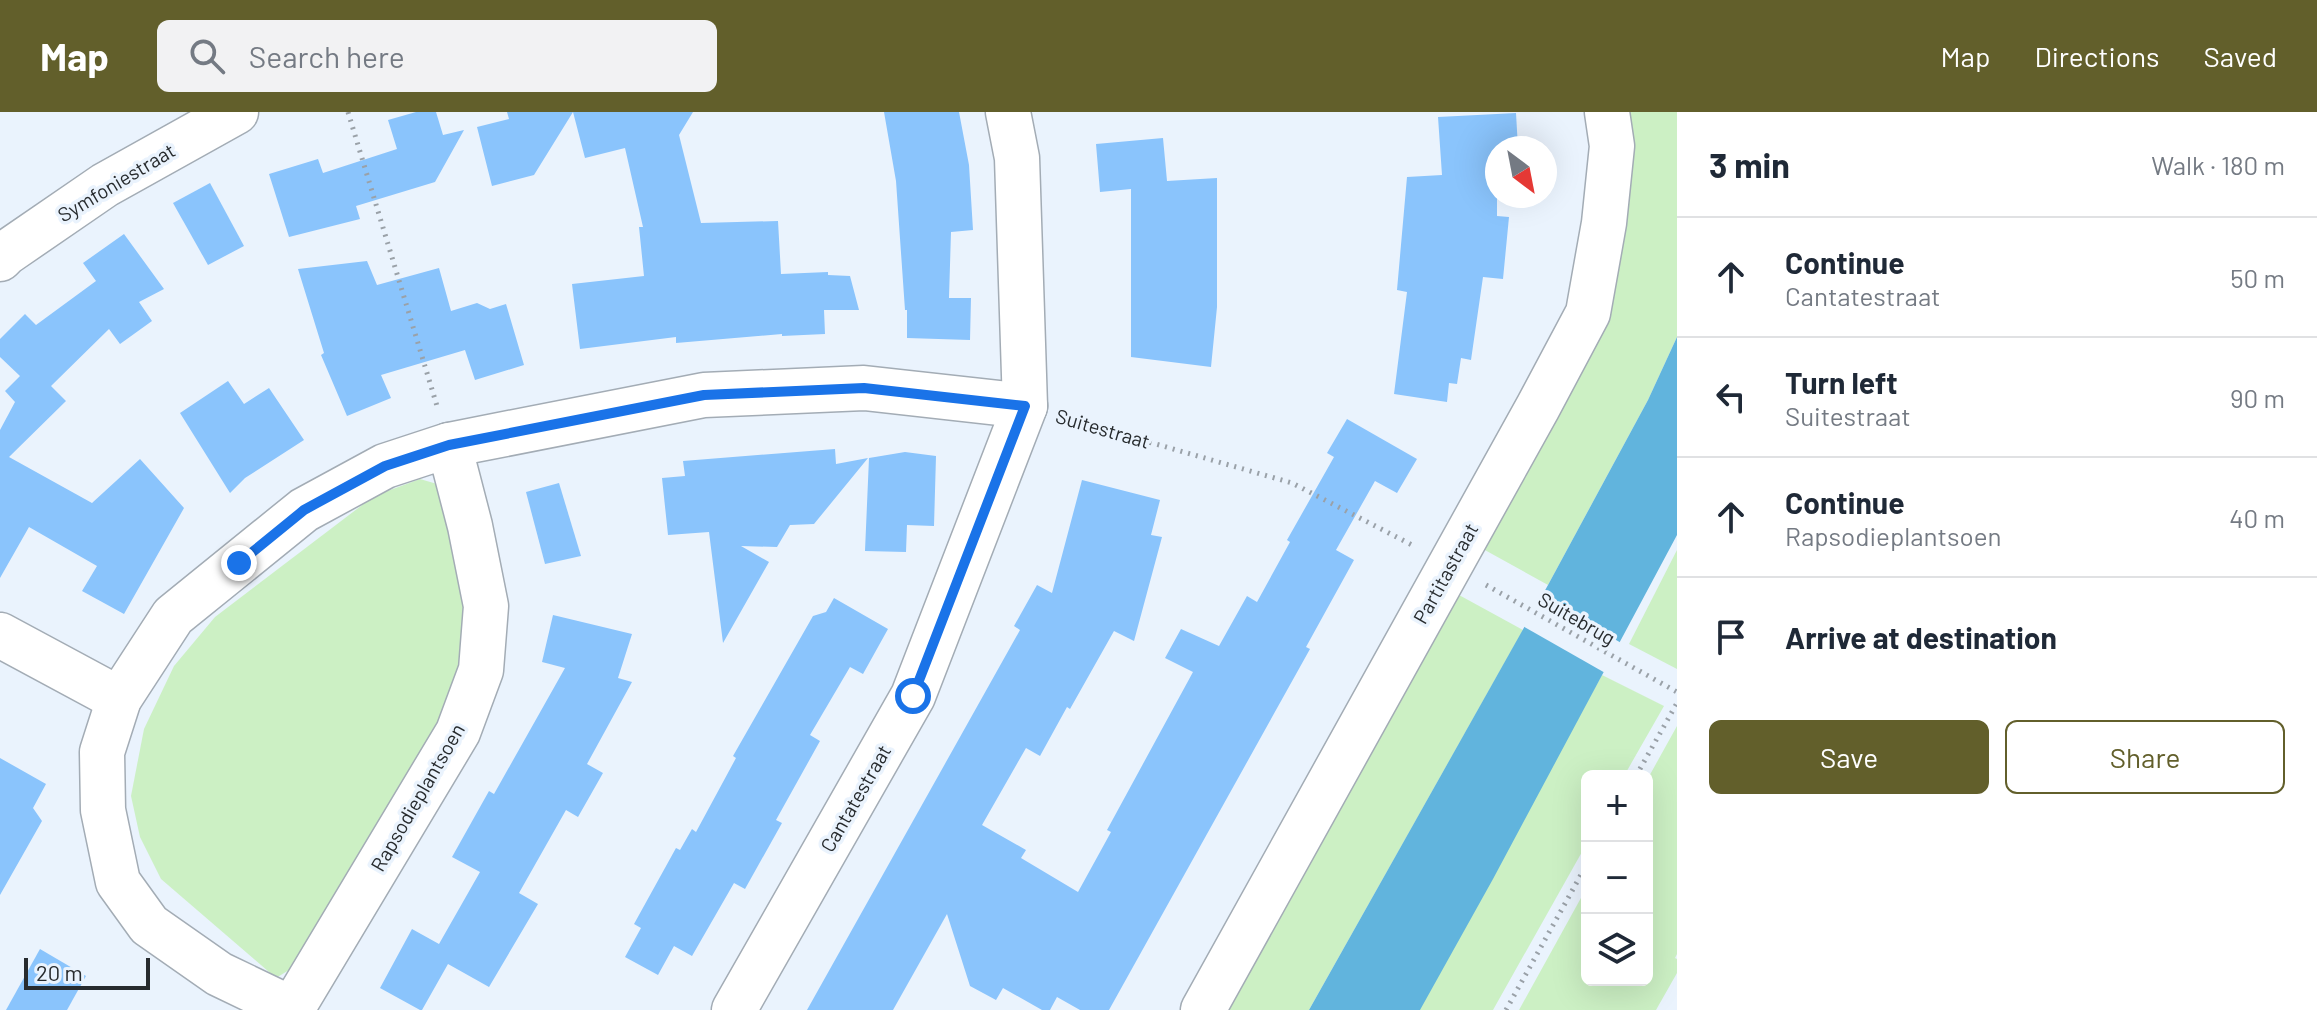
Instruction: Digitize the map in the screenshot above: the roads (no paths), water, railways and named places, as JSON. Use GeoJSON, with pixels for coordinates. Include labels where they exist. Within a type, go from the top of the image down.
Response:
{"type":"FeatureCollection","features":[{"type":"Feature","properties":{"kind":"street","name":"Symfoniestraat"},"geometry":{"type":"LineString","coordinates":[[0,259],[105,185],[236,112]]}},
{"type":"Feature","properties":{"kind":"street","name":"Cantatestraat"},"geometry":{"type":"LineString","coordinates":[[734,1010],[913,696],[1025,406],[1017,158],[1008,112]]}},
{"type":"Feature","properties":{"kind":"street","name":"Partitastraat"},"geometry":{"type":"LineString","coordinates":[[1203,1010],[1588,313],[1604,223],[1612,146],[1607,112]]}},
{"type":"Feature","properties":{"kind":"street"},"geometry":{"type":"LineString","coordinates":[[449,445],[704,395],[864,388],[1025,406]]}},
{"type":"Feature","properties":{"kind":"street","name":"Rapsodieplantsoen"},"geometry":{"type":"LineString","coordinates":[[449,445],[486,606],[481,670],[458,732],[292,1010],[219,974],[149,925],[118,882],[103,810],[102,752],[119,699],[173,616],[304,510],[385,466],[449,445]]}},
{"type":"Feature","properties":{"kind":"street"},"geometry":{"type":"LineString","coordinates":[[0,635],[119,699]]}},
{"type":"Feature","properties":{"kind":"water"},"geometry":{"type":"Polygon","coordinates":[[[1677,337],[1677,535],[1493,879],[1420,1010],[1309,1010],[1548,585],[1648,400],[1677,337]]]}}]}
